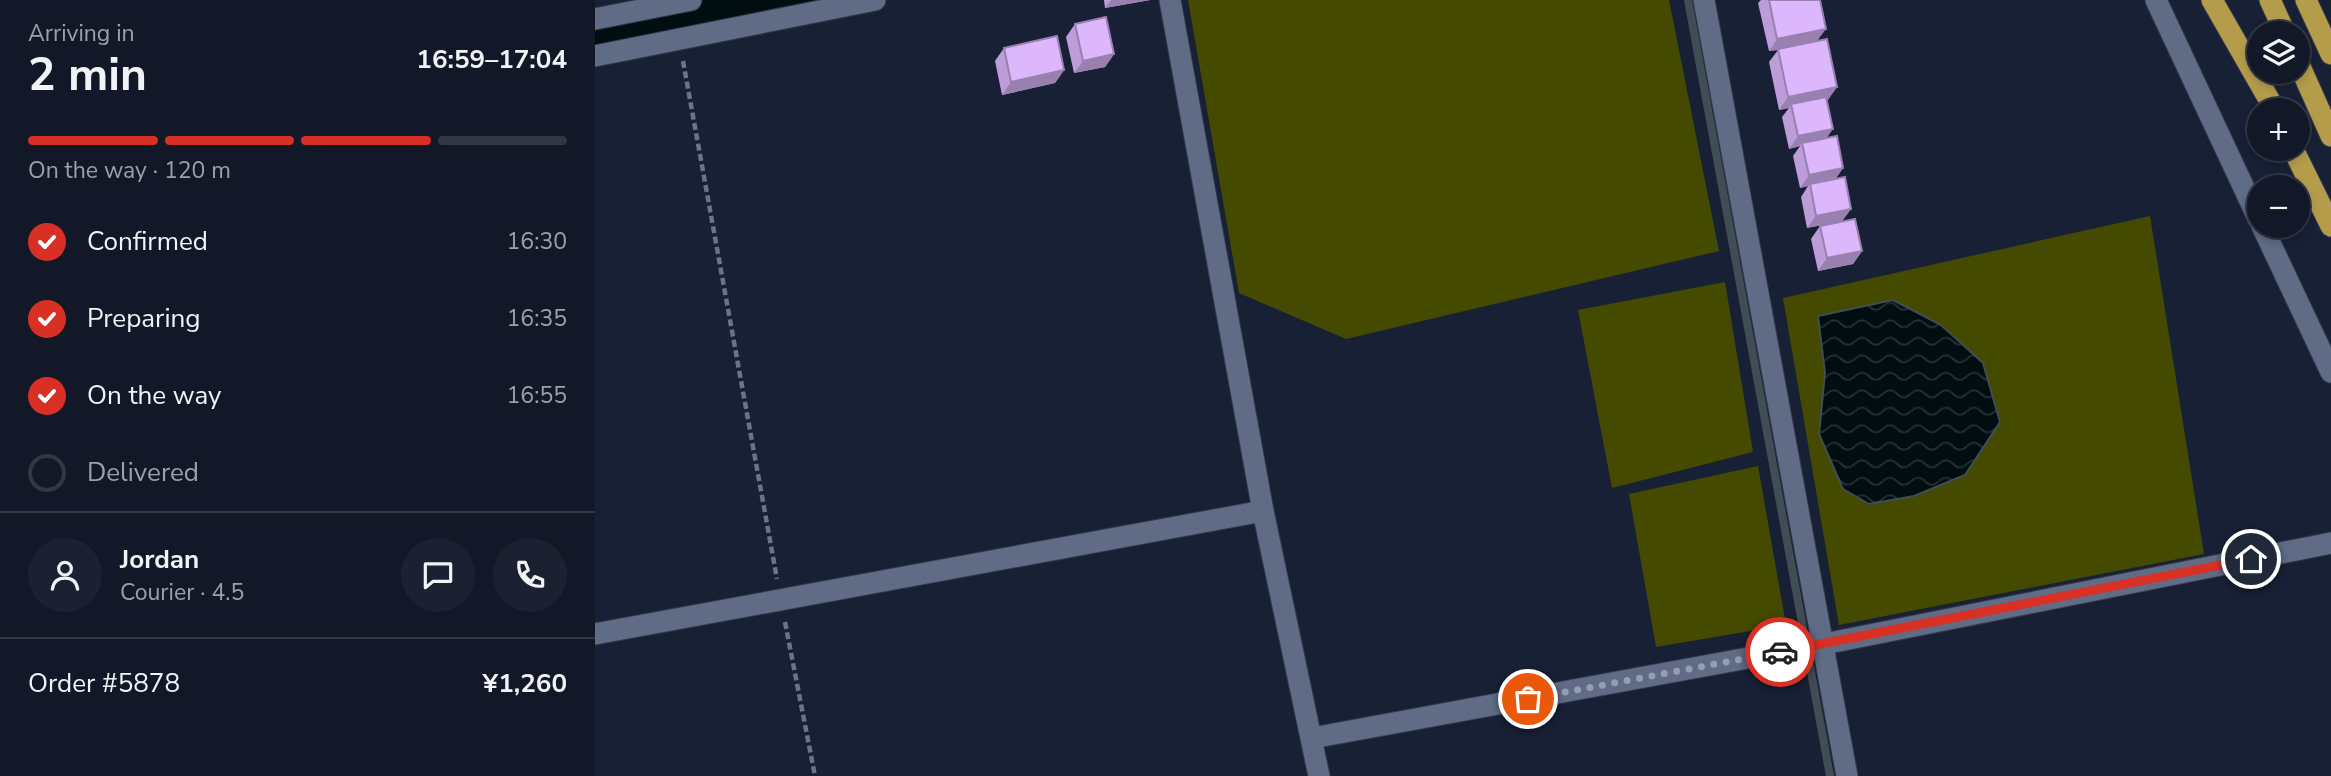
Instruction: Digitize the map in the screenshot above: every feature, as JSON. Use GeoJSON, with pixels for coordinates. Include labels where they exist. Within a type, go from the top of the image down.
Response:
{"type":"FeatureCollection","features":[{"type":"Feature","properties":{"kind":"highway"},"geometry":{"type":"LineString","coordinates":[[2212,0],[2267,98]]}},
{"type":"Feature","properties":{"kind":"highway"},"geometry":{"type":"LineString","coordinates":[[2270,0],[2280,21]]}},
{"type":"Feature","properties":{"kind":"highway"},"geometry":{"type":"LineString","coordinates":[[2306,0],[2331,54]]}},
{"type":"Feature","properties":{"kind":"highway"},"geometry":{"type":"LineString","coordinates":[[2308,84],[2331,136]]}},
{"type":"Feature","properties":{"kind":"highway"},"geometry":{"type":"LineString","coordinates":[[2299,161],[2331,226]]}},
{"type":"Feature","properties":{"kind":"street"},"geometry":{"type":"LineString","coordinates":[[595,19],[691,0]]}},
{"type":"Feature","properties":{"kind":"street"},"geometry":{"type":"LineString","coordinates":[[595,56],[875,0]]}},
{"type":"Feature","properties":{"kind":"street"},"geometry":{"type":"LineString","coordinates":[[1170,0],[1263,511],[1319,776]]}},
{"type":"Feature","properties":{"kind":"street"},"geometry":{"type":"LineString","coordinates":[[1704,0],[1847,776]]}},
{"type":"Feature","properties":{"kind":"street"},"geometry":{"type":"LineString","coordinates":[[2156,0],[2247,194]]}},
{"type":"Feature","properties":{"kind":"street"},"geometry":{"type":"LineString","coordinates":[[2268,238],[2331,372]]}},
{"type":"Feature","properties":{"kind":"street"},"geometry":{"type":"LineString","coordinates":[[595,634],[1263,511]]}},
{"type":"Feature","properties":{"kind":"street"},"geometry":{"type":"LineString","coordinates":[[1312,738],[1824,644],[2331,543]]}},
{"type":"Feature","properties":{"kind":"path"},"geometry":{"type":"LineString","coordinates":[[679,40],[815,776]]}},
{"type":"Feature","properties":{"kind":"green space"},"geometry":{"type":"Polygon","coordinates":[[[1188,0],[1669,0],[1719,251],[1346,339],[1239,293],[1188,0]]]}},
{"type":"Feature","properties":{"kind":"green space"},"geometry":{"type":"Polygon","coordinates":[[[2150,216],[2204,554],[1839,625],[1783,298],[2150,216]]]}},
{"type":"Feature","properties":{"kind":"green space"},"geometry":{"type":"Polygon","coordinates":[[[1725,282],[1753,452],[1612,488],[1578,310],[1725,282]]]}},
{"type":"Feature","properties":{"kind":"green space"},"geometry":{"type":"Polygon","coordinates":[[[1758,466],[1786,625],[1656,647],[1629,494],[1758,466]]]}},
{"type":"Feature","properties":{"kind":"water"},"geometry":{"type":"Polygon","coordinates":[[[1893,300],[1941,325],[1983,363],[2000,422],[1965,475],[1914,496],[1869,504],[1843,489],[1819,434],[1825,373],[1818,316],[1893,300]]]}},
{"type":"Feature","properties":{"kind":"building"},"geometry":{"type":"Polygon","coordinates":[[[1769,0],[1820,0],[1826,29],[1777,39],[1769,0]]]}},
{"type":"Feature","properties":{"kind":"building"},"geometry":{"type":"Polygon","coordinates":[[[1106,17],[1114,54],[1083,61],[1075,24],[1106,17]]]}},
{"type":"Feature","properties":{"kind":"building"},"geometry":{"type":"Polygon","coordinates":[[[1057,36],[1064,70],[1011,82],[1004,48],[1057,36]]]}},
{"type":"Feature","properties":{"kind":"building"},"geometry":{"type":"Polygon","coordinates":[[[1827,39],[1837,87],[1788,97],[1778,49],[1827,39]]]}},
{"type":"Feature","properties":{"kind":"building"},"geometry":{"type":"Polygon","coordinates":[[[1826,97],[1833,129],[1798,136],[1791,104],[1826,97]]]}},
{"type":"Feature","properties":{"kind":"building"},"geometry":{"type":"Polygon","coordinates":[[[1837,136],[1843,168],[1809,175],[1802,143],[1837,136]]]}},
{"type":"Feature","properties":{"kind":"building"},"geometry":{"type":"Polygon","coordinates":[[[1845,177],[1851,209],[1816,216],[1810,184],[1845,177]]]}},
{"type":"Feature","properties":{"kind":"building"},"geometry":{"type":"Polygon","coordinates":[[[1855,219],[1862,251],[1827,258],[1820,226],[1855,219]]]}},
{"type":"Feature","properties":{"kind":"waterway"},"geometry":{"type":"LineString","coordinates":[[595,43],[792,0]]}},
{"type":"Feature","properties":{"kind":"waterway"},"geometry":{"type":"LineString","coordinates":[[1688,0],[1830,776]]}},
{"type":"Feature","properties":{"kind":"way so far"},"geometry":{"type":"LineString","coordinates":[[1528,699],[1780,652]]}},
{"type":"Feature","properties":{"kind":"route"},"geometry":{"type":"LineString","coordinates":[[1780,652],[2251,559]]}}]}
